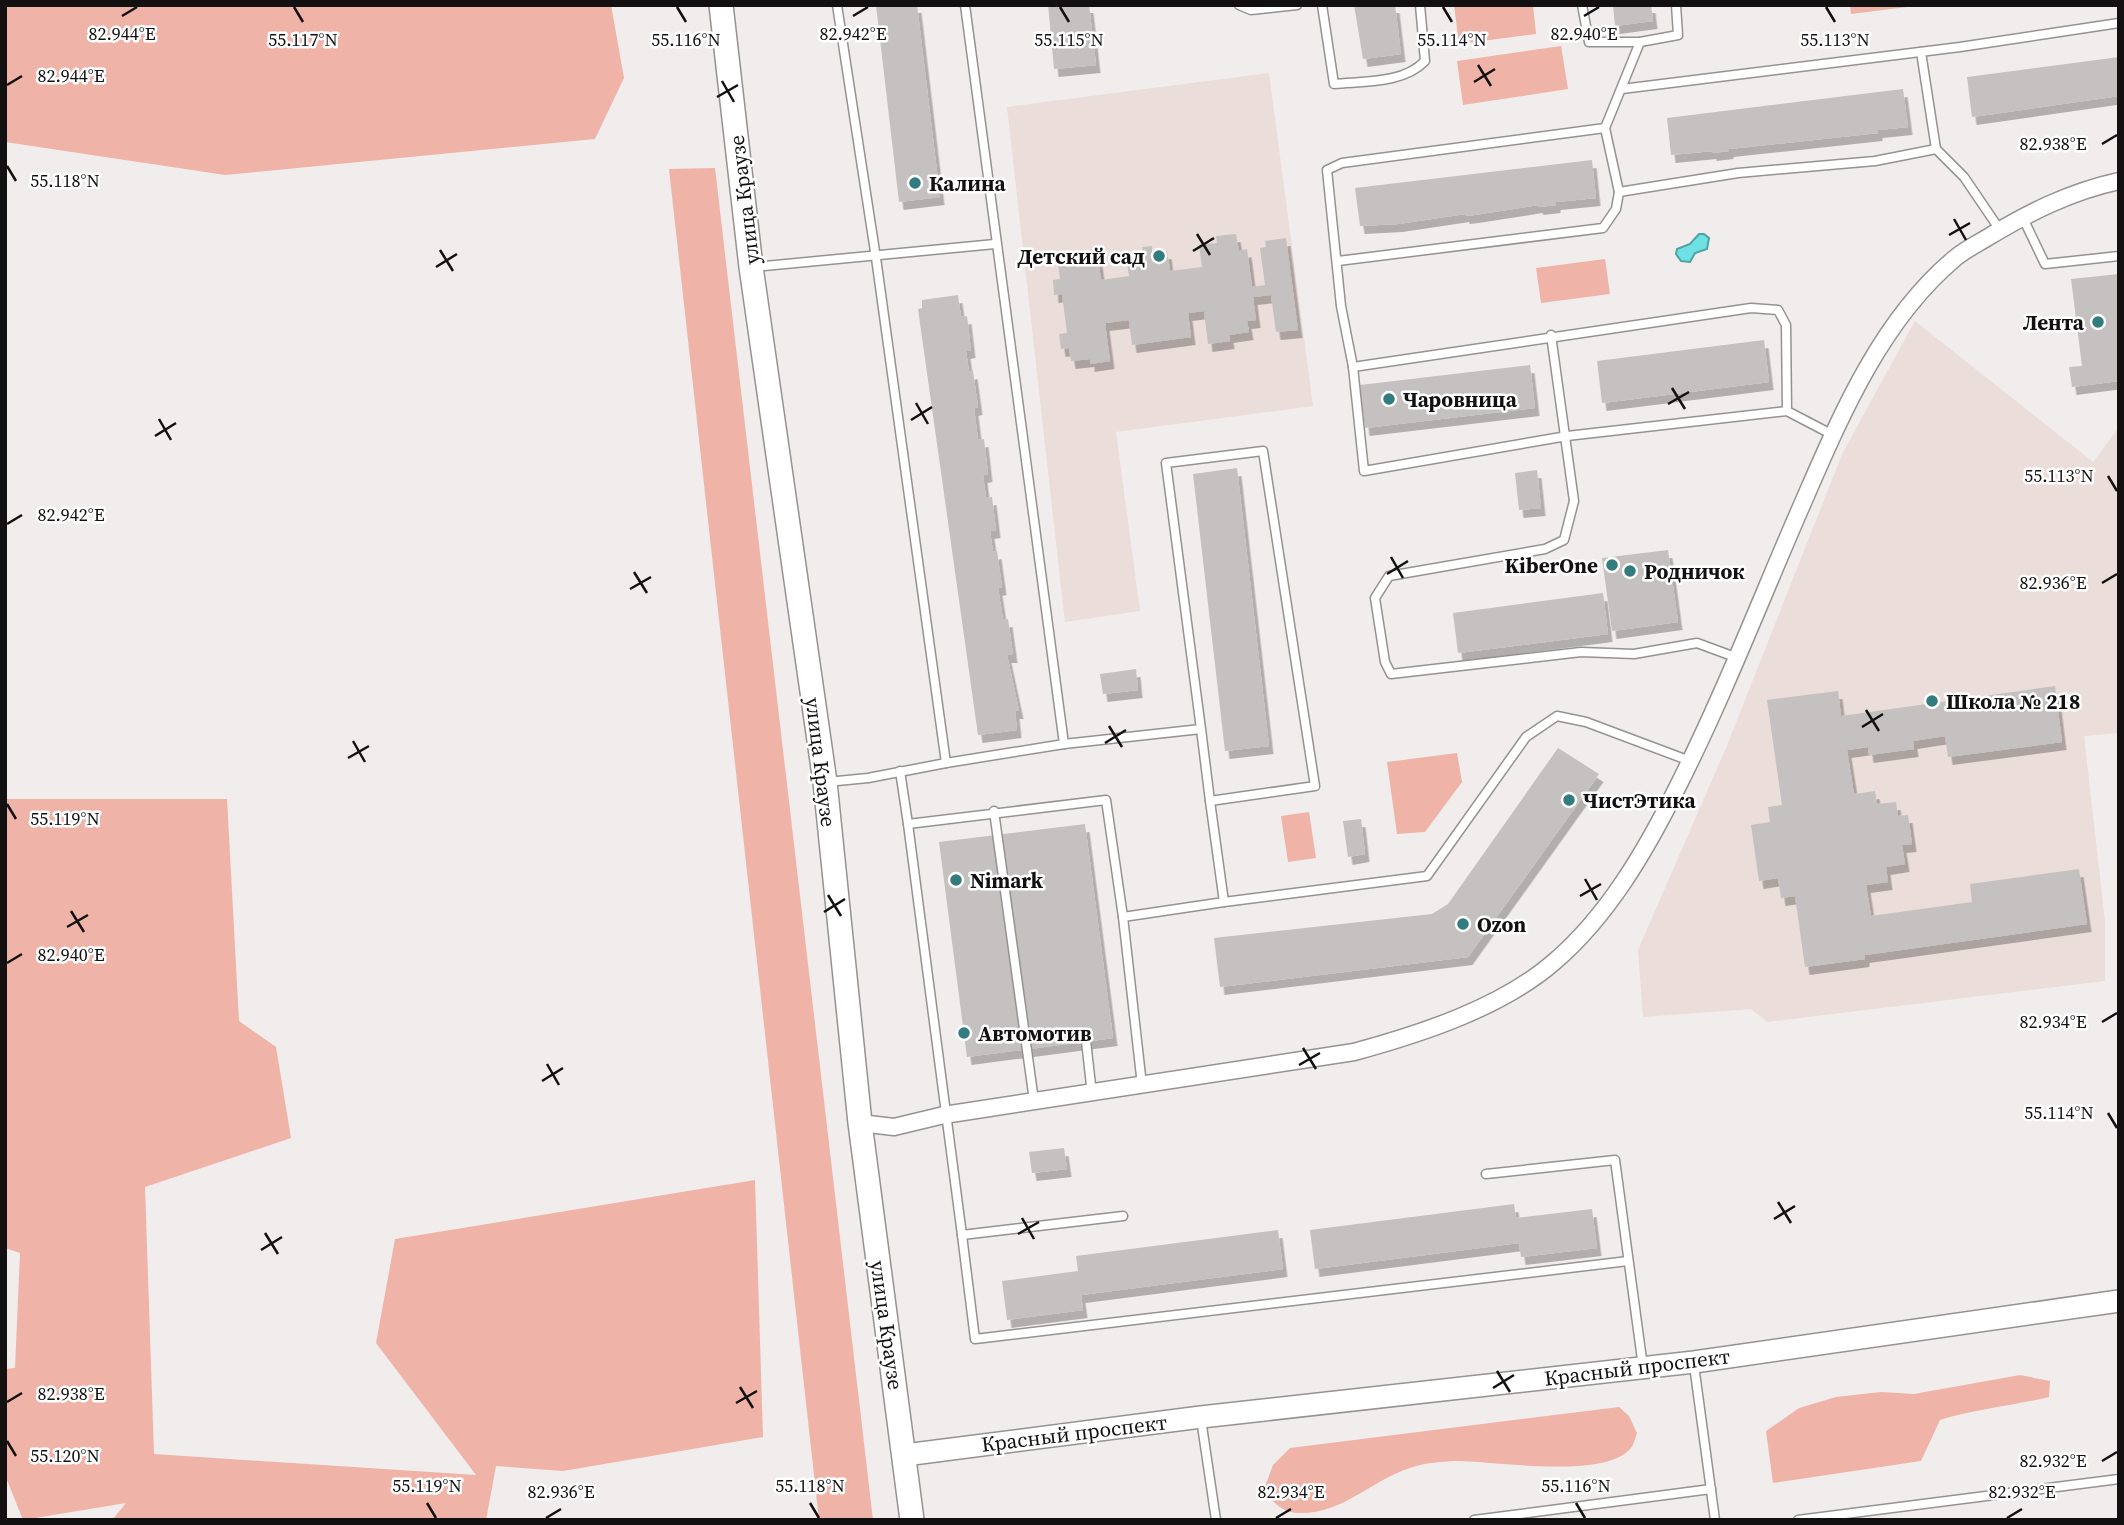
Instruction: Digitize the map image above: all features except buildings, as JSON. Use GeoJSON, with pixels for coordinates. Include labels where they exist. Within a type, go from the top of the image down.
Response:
{"type":"FeatureCollection","features":[{"type":"Feature","properties":{"kind":"main road","name":"улица Краузе"},"geometry":{"type":"LineString","coordinates":[[721,5],[751,267],[825,782],[860,1123],[912,1520]]}},
{"type":"Feature","properties":{"kind":"street"},"geometry":{"type":"LineString","coordinates":[[860,1123],[894,1127],[944,1115],[1354,1052],[1416,1035],[1513,990],[1554,962],[1621,883],[1649,843],[1690,761],[1833,435],[1870,363],[1907,309],[1954,258],[2022,216],[2082,189],[2119,181]]}},
{"type":"Feature","properties":{"kind":"street","name":"Красный проспект"},"geometry":{"type":"LineString","coordinates":[[905,1455],[1201,1416],[1694,1362],[2119,1301]]}},
{"type":"Feature","properties":{"kind":"lane"},"geometry":{"type":"LineString","coordinates":[[837,5],[876,258],[946,763]]}},
{"type":"Feature","properties":{"kind":"lane"},"geometry":{"type":"LineString","coordinates":[[965,5],[1064,744]]}},
{"type":"Feature","properties":{"kind":"lane"},"geometry":{"type":"LineString","coordinates":[[1239,5],[1251,10],[1297,5]]}},
{"type":"Feature","properties":{"kind":"lane"},"geometry":{"type":"LineString","coordinates":[[1322,5],[1334,84],[1404,76],[1418,68],[1425,61],[1420,5]]}},
{"type":"Feature","properties":{"kind":"lane"},"geometry":{"type":"LineString","coordinates":[[1582,5],[1590,41],[1640,43],[1678,35],[1676,5]]}},
{"type":"Feature","properties":{"kind":"lane"},"geometry":{"type":"LineString","coordinates":[[1622,89],[1921,52],[2119,23]]}},
{"type":"Feature","properties":{"kind":"lane"},"geometry":{"type":"LineString","coordinates":[[1338,261],[1602,228],[1616,209],[1619,192],[1605,128],[1640,43]]}},
{"type":"Feature","properties":{"kind":"lane"},"geometry":{"type":"LineString","coordinates":[[1921,52],[1936,149],[1964,177],[2000,230]]}},
{"type":"Feature","properties":{"kind":"lane"},"geometry":{"type":"LineString","coordinates":[[1605,128],[1342,163],[1327,170],[1341,306],[1353,367],[1364,471],[1567,436],[1787,411],[1833,435]]}},
{"type":"Feature","properties":{"kind":"lane"},"geometry":{"type":"LineString","coordinates":[[1619,192],[1738,173],[1875,161],[1936,149]]}},
{"type":"Feature","properties":{"kind":"lane"},"geometry":{"type":"LineString","coordinates":[[2022,216],[2045,264],[2119,256]]}},
{"type":"Feature","properties":{"kind":"lane"},"geometry":{"type":"LineString","coordinates":[[751,267],[876,258],[995,244]]}},
{"type":"Feature","properties":{"kind":"lane"},"geometry":{"type":"LineString","coordinates":[[1353,367],[1552,335],[1644,326],[1751,308],[1778,310],[1786,325],[1787,411]]}},
{"type":"Feature","properties":{"kind":"lane"},"geometry":{"type":"LineString","coordinates":[[1552,335],[1574,501],[1564,540],[1545,549],[1389,576],[1376,598],[1385,662],[1391,674],[1581,652],[1634,654],[1697,643],[1735,657]]}},
{"type":"Feature","properties":{"kind":"lane"},"geometry":{"type":"LineString","coordinates":[[1210,801],[1315,786],[1263,451],[1166,463],[1200,729],[1210,801],[1224,901]]}},
{"type":"Feature","properties":{"kind":"lane"},"geometry":{"type":"LineString","coordinates":[[1123,918],[1224,901],[1427,876],[1526,737],[1557,716],[1586,722],[1690,761]]}},
{"type":"Feature","properties":{"kind":"lane"},"geometry":{"type":"LineString","coordinates":[[825,782],[1064,744],[1200,729]]}},
{"type":"Feature","properties":{"kind":"lane"},"geometry":{"type":"LineString","coordinates":[[900,771],[975,1339],[1628,1261]]}},
{"type":"Feature","properties":{"kind":"lane"},"geometry":{"type":"LineString","coordinates":[[908,824],[994,811],[1106,800],[1142,1085]]}},
{"type":"Feature","properties":{"kind":"lane"},"geometry":{"type":"LineString","coordinates":[[994,811],[1034,1101]]}},
{"type":"Feature","properties":{"kind":"lane"},"geometry":{"type":"LineString","coordinates":[[1086,1041],[1093,1094]]}},
{"type":"Feature","properties":{"kind":"lane"},"geometry":{"type":"LineString","coordinates":[[1486,1174],[1615,1160],[1643,1367]]}},
{"type":"Feature","properties":{"kind":"lane"},"geometry":{"type":"LineString","coordinates":[[962,1235],[1123,1216]]}},
{"type":"Feature","properties":{"kind":"lane"},"geometry":{"type":"LineString","coordinates":[[1694,1362],[1716,1520]]}},
{"type":"Feature","properties":{"kind":"lane"},"geometry":{"type":"LineString","coordinates":[[1201,1416],[1216,1520]]}},
{"type":"Feature","properties":{"kind":"lane"},"geometry":{"type":"LineString","coordinates":[[1798,1520],[2119,1479]]}},
{"type":"Feature","properties":{"kind":"lane"},"geometry":{"type":"LineString","coordinates":[[1474,1520],[1711,1489]]}},
{"type":"Feature","properties":{"kind":"shaded area"},"geometry":{"type":"Polygon","coordinates":[[[5,5],[611,5],[624,78],[595,139],[225,175],[5,142],[5,5]]]}},
{"type":"Feature","properties":{"kind":"shaded area"},"geometry":{"type":"Polygon","coordinates":[[[1454,5],[1533,5],[1536,34],[1459,44],[1454,5]]]}},
{"type":"Feature","properties":{"kind":"shaded area"},"geometry":{"type":"Polygon","coordinates":[[[1850,5],[1923,5],[1851,14],[1850,5]]]}},
{"type":"Feature","properties":{"kind":"shaded area"},"geometry":{"type":"Polygon","coordinates":[[[1561,46],[1568,89],[1463,105],[1457,61],[1561,46]]]}},
{"type":"Feature","properties":{"kind":"shaded area","name":"Детский сад"},"geometry":{"type":"Polygon","coordinates":[[[1269,73],[1313,406],[1116,432],[1140,611],[1065,622],[1007,107],[1269,73]]]}},
{"type":"Feature","properties":{"kind":"shaded area"},"geometry":{"type":"Polygon","coordinates":[[[715,168],[873,1520],[819,1520],[669,169],[715,168]]]}},
{"type":"Feature","properties":{"kind":"shaded area"},"geometry":{"type":"Polygon","coordinates":[[[1605,259],[1610,294],[1541,303],[1536,268],[1605,259]]]}},
{"type":"Feature","properties":{"kind":"shaded area","name":"Школа № 218"},"geometry":{"type":"Polygon","coordinates":[[[1915,321],[2093,462],[2119,427],[2119,733],[2084,736],[2105,922],[2105,981],[1767,1022],[1751,1009],[1643,1017],[1638,950],[1726,748],[1843,452],[1915,321]]]}},
{"type":"Feature","properties":{"kind":"shaded area"},"geometry":{"type":"Polygon","coordinates":[[[1457,753],[1462,782],[1425,832],[1397,834],[1387,762],[1457,753]]]}},
{"type":"Feature","properties":{"kind":"shaded area"},"geometry":{"type":"Polygon","coordinates":[[[5,799],[227,799],[239,1021],[276,1047],[291,1138],[145,1187],[154,1454],[476,1475],[376,1343],[395,1239],[755,1180],[763,1437],[563,1471],[496,1466],[486,1520],[112,1520],[126,1503],[23,1520],[5,1475],[5,1369],[15,1368],[20,1253],[5,1248],[5,799]]]}},
{"type":"Feature","properties":{"kind":"shaded area"},"geometry":{"type":"Polygon","coordinates":[[[1309,812],[1316,858],[1288,862],[1281,816],[1309,812]]]}},
{"type":"Feature","properties":{"kind":"shaded area"},"geometry":{"type":"Polygon","coordinates":[[[2020,1375],[2050,1381],[2049,1397],[1940,1420],[1921,1461],[1773,1483],[1766,1431],[1799,1408],[1836,1397],[1881,1392],[1914,1394],[2020,1375]]]}},
{"type":"Feature","properties":{"kind":"shaded area"},"geometry":{"type":"Polygon","coordinates":[[[1619,1407],[1629,1416],[1637,1433],[1634,1443],[1618,1458],[1598,1464],[1549,1466],[1458,1461],[1415,1466],[1342,1503],[1313,1512],[1286,1511],[1274,1502],[1264,1489],[1273,1465],[1290,1448],[1619,1407]]]}},
{"type":"Feature","properties":{"kind":"water"},"geometry":{"type":"Polygon","coordinates":[[[1699,234],[1709,238],[1707,249],[1695,253],[1690,262],[1681,261],[1676,254],[1677,249],[1690,244],[1699,234]]]}},
{"type":"Feature","properties":{"kind":"place","name":"Калина"},"geometry":{"type":"Point","coordinates":[915,183]}},
{"type":"Feature","properties":{"kind":"place","name":"Детский сад"},"geometry":{"type":"Point","coordinates":[1159,256]}},
{"type":"Feature","properties":{"kind":"place","name":"Лента"},"geometry":{"type":"Point","coordinates":[2098,322]}},
{"type":"Feature","properties":{"kind":"place","name":"Чаровница"},"geometry":{"type":"Point","coordinates":[1389,399]}},
{"type":"Feature","properties":{"kind":"place","name":"KiberOne"},"geometry":{"type":"Point","coordinates":[1612,565]}},
{"type":"Feature","properties":{"kind":"place","name":"Родничок"},"geometry":{"type":"Point","coordinates":[1630,571]}},
{"type":"Feature","properties":{"kind":"place","name":"Школа № 218"},"geometry":{"type":"Point","coordinates":[1932,701]}},
{"type":"Feature","properties":{"kind":"place","name":"ЧистЭтика"},"geometry":{"type":"Point","coordinates":[1569,800]}},
{"type":"Feature","properties":{"kind":"place","name":"Nimark"},"geometry":{"type":"Point","coordinates":[956,880]}},
{"type":"Feature","properties":{"kind":"place","name":"Ozon"},"geometry":{"type":"Point","coordinates":[1463,924]}},
{"type":"Feature","properties":{"kind":"place","name":"Автомотив"},"geometry":{"type":"Point","coordinates":[964,1033]}}]}
